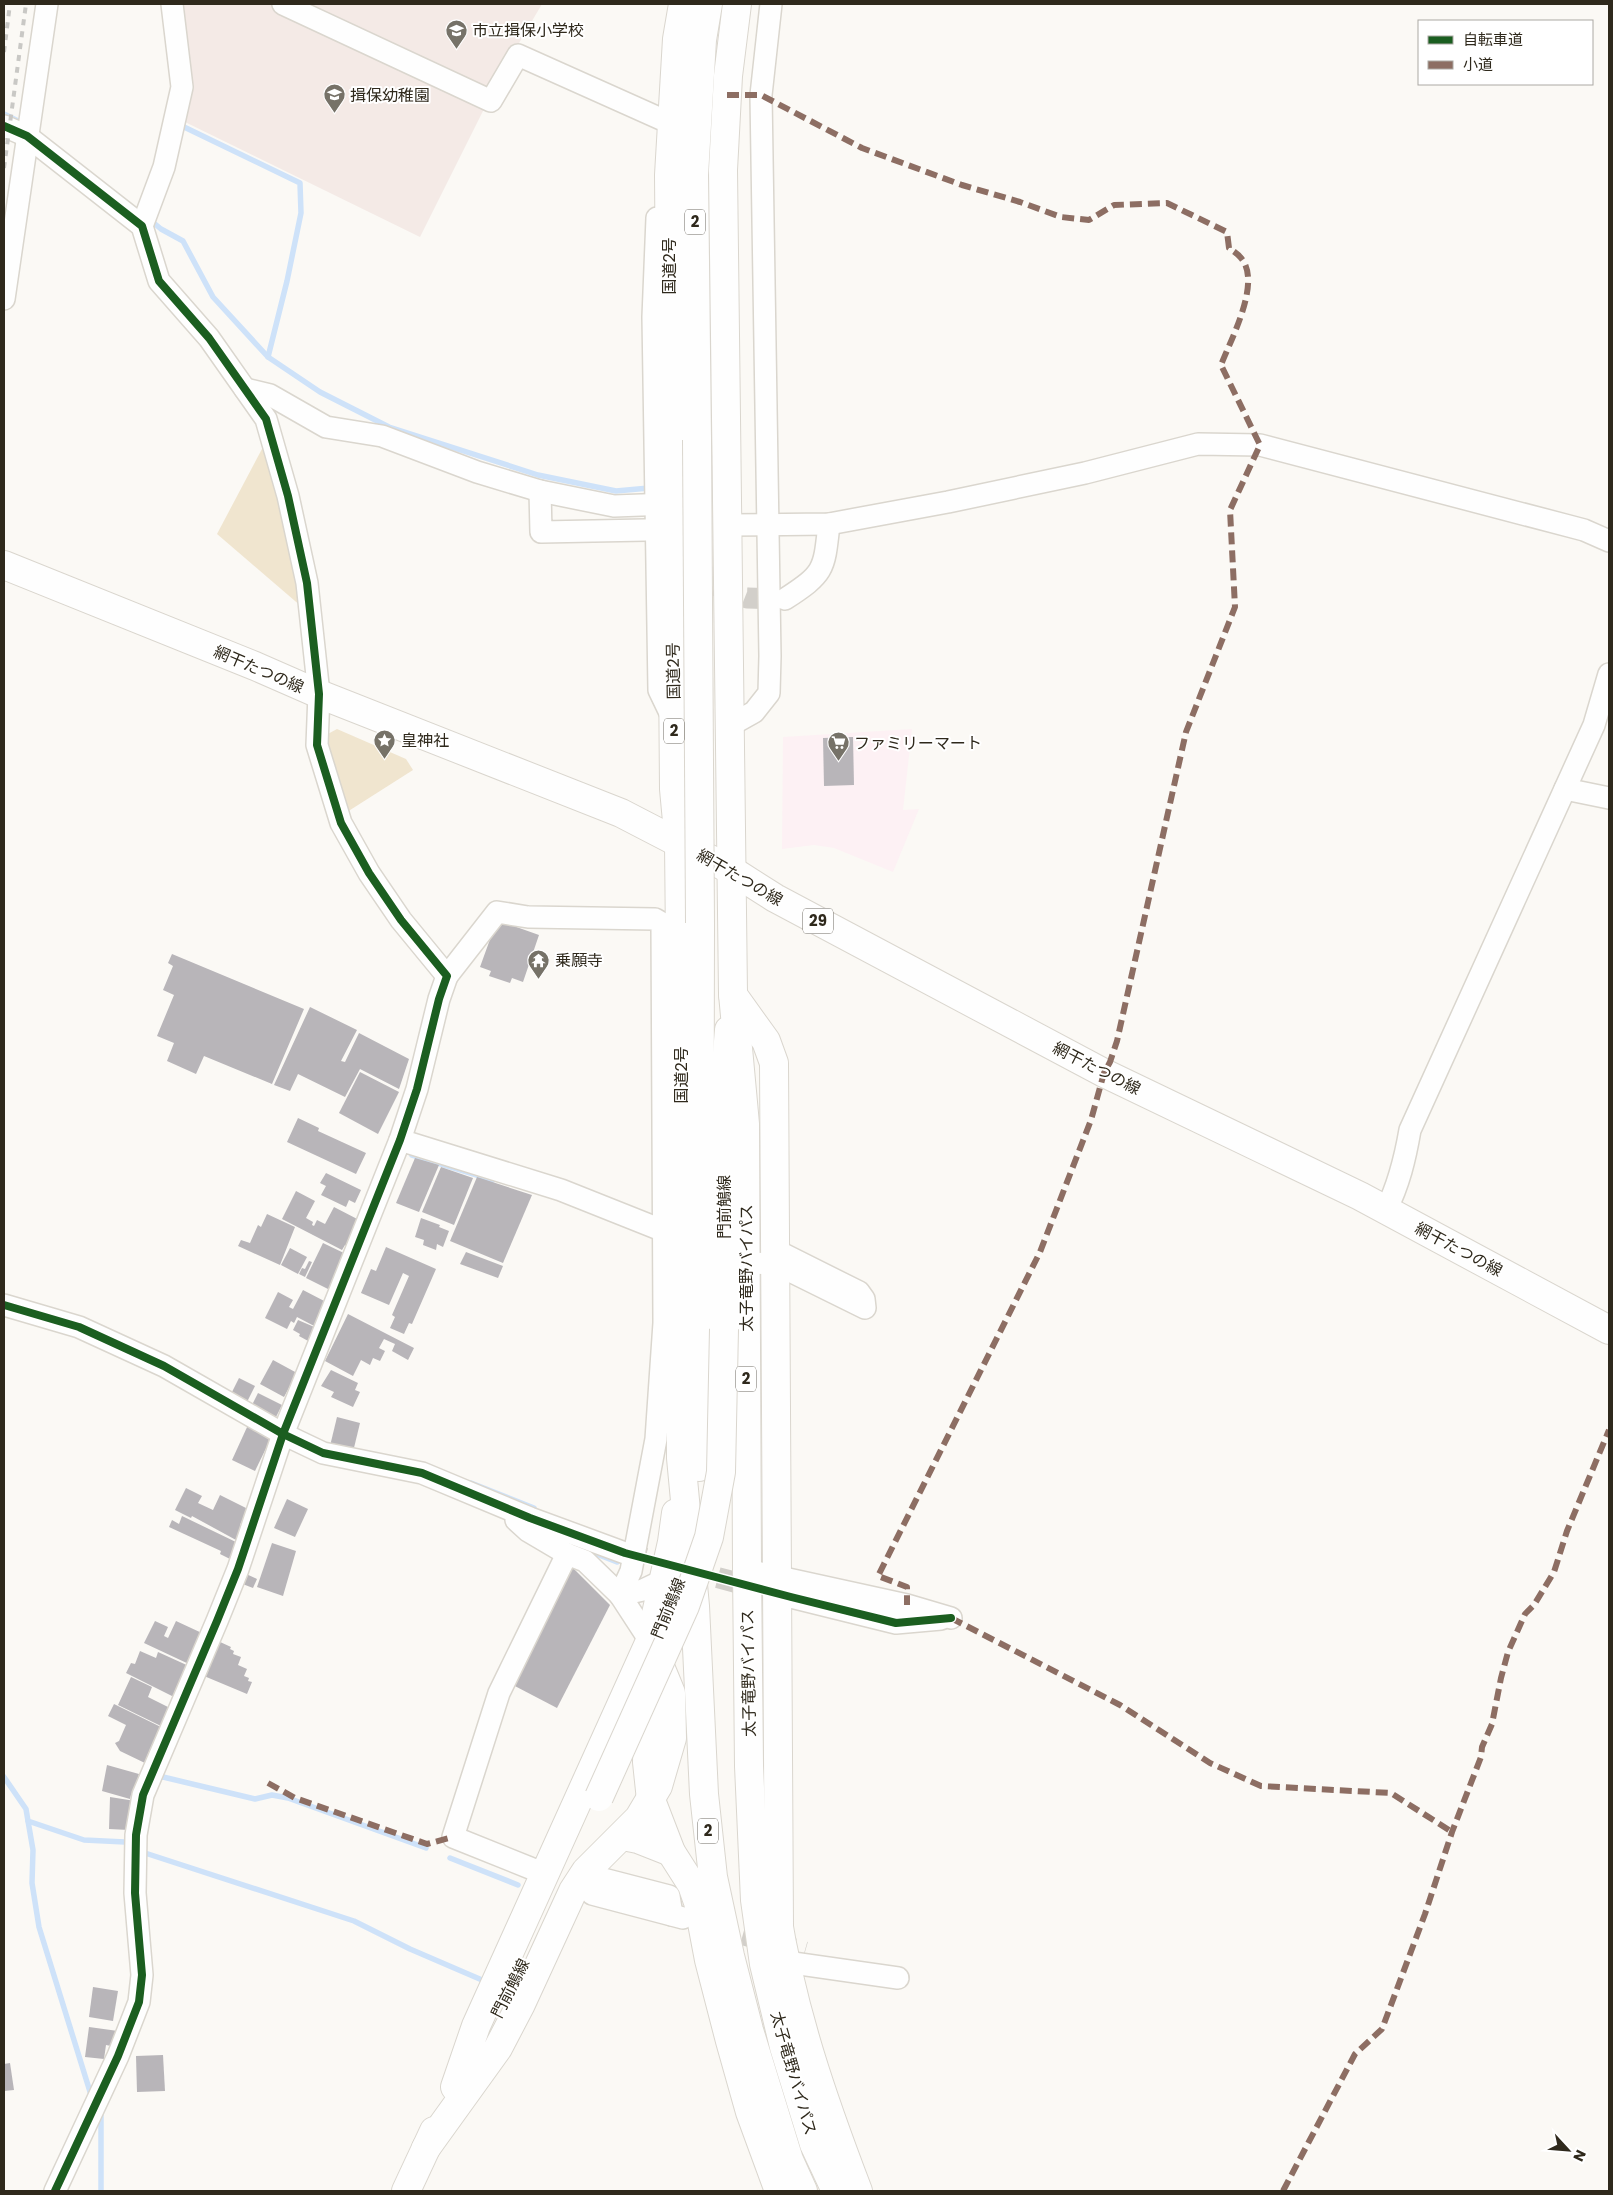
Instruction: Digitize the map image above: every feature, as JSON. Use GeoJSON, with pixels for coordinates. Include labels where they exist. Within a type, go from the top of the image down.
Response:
{"type":"FeatureCollection","features":[{"type":"Feature","properties":{"kind":"main road","name":"国道2号"},"geometry":{"type":"LineString","coordinates":[[682,1458],[666,1227],[679,843],[674,789],[674,720],[664,504],[668,175],[677,39],[683,4]]}},
{"type":"Feature","properties":{"kind":"main road","name":"2"},"geometry":{"type":"LineString","coordinates":[[695,1606],[700,1422],[700,923],[694,175],[702,40],[708,4]]}},
{"type":"Feature","properties":{"kind":"main road","name":"2"},"geometry":{"type":"LineString","coordinates":[[733,994],[724,170],[728,76],[737,4]]}},
{"type":"Feature","properties":{"kind":"main road","name":"網干たつの線"},"geometry":{"type":"LineString","coordinates":[[4,565],[255,666],[319,694],[621,813],[731,870],[775,898],[1104,1073],[1386,1210],[1609,1330]]}},
{"type":"Feature","properties":{"kind":"main road"},"geometry":{"type":"LineString","coordinates":[[733,994],[766,1042],[774,1063],[785,1587],[779,1927]]}},
{"type":"Feature","properties":{"kind":"main road","name":"太子竜野バイパス"},"geometry":{"type":"LineString","coordinates":[[733,994],[746,1124],[746,1570],[749,1766],[754,1900],[764,1964],[784,2047],[814,2144],[836,2191]]}},
{"type":"Feature","properties":{"kind":"main road","name":"門前鵤線"},"geometry":{"type":"LineString","coordinates":[[406,2191],[455,2087],[487,2032],[531,1947],[682,1613],[709,1537],[720,1472],[724,1329],[723,1102],[733,994]]}},
{"type":"Feature","properties":{"kind":"main road"},"geometry":{"type":"LineString","coordinates":[[682,1458],[672,1542],[650,1641],[646,1762],[651,1800],[671,1852],[692,1885],[698,1902],[709,1960],[730,2041],[750,2112],[779,2191]]}},
{"type":"Feature","properties":{"kind":"main road","name":"太子竜野バイパス"},"geometry":{"type":"LineString","coordinates":[[682,1458],[695,1606],[704,1794],[714,1877],[730,1956],[749,2030],[789,2160],[803,2191]]}},
{"type":"Feature","properties":{"kind":"main road"},"geometry":{"type":"LineString","coordinates":[[455,2087],[476,2026],[536,1878],[650,1641]]}},
{"type":"Feature","properties":{"kind":"main road"},"geometry":{"type":"LineString","coordinates":[[749,1766],[765,1842],[779,1927],[795,1957],[806,2046],[858,2191]]}},
{"type":"Feature","properties":{"kind":"main road"},"geometry":{"type":"LineString","coordinates":[[426,2148],[498,2048],[521,2004],[573,1891],[588,1884],[651,1800]]}},
{"type":"Feature","properties":{"kind":"main road"},"geometry":{"type":"LineString","coordinates":[[623,1836],[638,1839],[671,1852]]}},
{"type":"Feature","properties":{"kind":"street"},"geometry":{"type":"LineString","coordinates":[[4,299],[47,4]]}},
{"type":"Feature","properties":{"kind":"street"},"geometry":{"type":"LineString","coordinates":[[172,4],[182,87],[164,167],[144,219],[159,281],[209,338],[266,419],[288,496],[307,583],[319,694],[317,745],[341,823],[369,873],[396,912],[446,976]]}},
{"type":"Feature","properties":{"kind":"street"},"geometry":{"type":"LineString","coordinates":[[283,4],[491,101],[518,55],[661,119]]}},
{"type":"Feature","properties":{"kind":"street"},"geometry":{"type":"LineString","coordinates":[[245,389],[270,395],[326,427],[382,436],[477,472],[540,491],[614,506],[664,504],[653,317],[661,119],[674,4]]}},
{"type":"Feature","properties":{"kind":"street"},"geometry":{"type":"LineString","coordinates":[[729,726],[754,712],[769,693],[762,95],[771,4]]}},
{"type":"Feature","properties":{"kind":"street"},"geometry":{"type":"LineString","coordinates":[[4,126],[27,136],[144,219]]}},
{"type":"Feature","properties":{"kind":"street"},"geometry":{"type":"LineString","coordinates":[[728,525],[829,524],[948,502],[1085,473],[1198,444],[1260,445],[1584,530],[1609,541]]}},
{"type":"Feature","properties":{"kind":"street"},"geometry":{"type":"LineString","coordinates":[[540,491],[541,532],[646,530]]}},
{"type":"Feature","properties":{"kind":"street"},"geometry":{"type":"LineString","coordinates":[[786,599],[811,582],[825,563],[829,524]]}},
{"type":"Feature","properties":{"kind":"street"},"geometry":{"type":"LineString","coordinates":[[1386,1210],[1396,1190],[1410,1130],[1565,788],[1602,727],[1609,674]]}},
{"type":"Feature","properties":{"kind":"street"},"geometry":{"type":"LineString","coordinates":[[1565,788],[1609,798]]}},
{"type":"Feature","properties":{"kind":"street"},"geometry":{"type":"LineString","coordinates":[[55,2191],[118,2056],[139,2002],[142,1976],[135,1893],[136,1835],[143,1795],[238,1569],[282,1434],[400,1140],[417,1089],[446,976],[497,912],[528,917],[655,919],[662,923],[672,1045]]}},
{"type":"Feature","properties":{"kind":"street"},"geometry":{"type":"LineString","coordinates":[[400,1140],[562,1190],[666,1227]]}},
{"type":"Feature","properties":{"kind":"street"},"geometry":{"type":"LineString","coordinates":[[746,1263],[779,1259]]}},
{"type":"Feature","properties":{"kind":"street"},"geometry":{"type":"LineString","coordinates":[[4,1305],[88,1331],[164,1366],[282,1434],[323,1453],[422,1473],[499,1505],[625,1553]]}},
{"type":"Feature","properties":{"kind":"street"},"geometry":{"type":"LineString","coordinates":[[620,1595],[631,1571],[656,1439],[672,1320]]}},
{"type":"Feature","properties":{"kind":"street"},"geometry":{"type":"LineString","coordinates":[[499,1505],[528,1531],[567,1554],[585,1561],[620,1595],[650,1641]]}},
{"type":"Feature","properties":{"kind":"street"},"geometry":{"type":"LineString","coordinates":[[536,1878],[453,1836],[499,1693],[567,1554]]}},
{"type":"Feature","properties":{"kind":"street"},"geometry":{"type":"LineString","coordinates":[[746,1570],[785,1587],[896,1623],[951,1618],[907,1605],[785,1587]]}},
{"type":"Feature","properties":{"kind":"street"},"geometry":{"type":"LineString","coordinates":[[620,1595],[643,1590],[664,1580]]}},
{"type":"Feature","properties":{"kind":"street"},"geometry":{"type":"LineString","coordinates":[[588,1884],[669,1896],[677,1916]]}},
{"type":"Feature","properties":{"kind":"shaded area","name":"揖保幼稚園"},"geometry":{"type":"Polygon","coordinates":[[[178,4],[271,4],[485,107],[420,237],[185,122],[188,83],[178,4]]]}},
{"type":"Feature","properties":{"kind":"shaded area","name":"市立揖保小学校"},"geometry":{"type":"Polygon","coordinates":[[[304,4],[542,4],[489,94],[304,4]]]}},
{"type":"Feature","properties":{"kind":"shaded area"},"geometry":{"type":"Polygon","coordinates":[[[263,447],[299,570],[302,607],[217,534],[263,447]]]}},
{"type":"Feature","properties":{"kind":"shaded area"},"geometry":{"type":"Polygon","coordinates":[[[337,729],[406,759],[413,770],[347,812],[326,735],[337,729]]]}},
{"type":"Feature","properties":{"kind":"shaded area"},"geometry":{"type":"Polygon","coordinates":[[[912,729],[903,810],[919,809],[893,872],[834,848],[814,845],[782,849],[783,737],[912,729]]]}},
{"type":"Feature","properties":{"kind":"building","name":"ファミリーマート"},"geometry":{"type":"Polygon","coordinates":[[[853,737],[854,785],[824,786],[823,738],[853,737]]]}},
{"type":"Feature","properties":{"kind":"building"},"geometry":{"type":"Polygon","coordinates":[[[497,920],[539,935],[523,982],[512,978],[510,983],[489,976],[491,971],[480,967],[497,920]]]}},
{"type":"Feature","properties":{"kind":"building"},"geometry":{"type":"Polygon","coordinates":[[[172,954],[304,1009],[272,1084],[204,1056],[196,1074],[167,1061],[174,1043],[157,1036],[174,995],[163,990],[173,966],[168,963],[172,954]]]}},
{"type":"Feature","properties":{"kind":"building"},"geometry":{"type":"Polygon","coordinates":[[[310,1007],[357,1030],[341,1061],[345,1062],[359,1033],[409,1059],[399,1089],[360,1069],[345,1097],[298,1074],[290,1091],[274,1085],[310,1007]]]}},
{"type":"Feature","properties":{"kind":"building"},"geometry":{"type":"Polygon","coordinates":[[[360,1072],[399,1092],[378,1134],[339,1113],[360,1072]]]}},
{"type":"Feature","properties":{"kind":"building"},"geometry":{"type":"Polygon","coordinates":[[[298,1118],[319,1128],[318,1131],[366,1153],[356,1174],[287,1142],[298,1118]]]}},
{"type":"Feature","properties":{"kind":"building"},"geometry":{"type":"Polygon","coordinates":[[[415,1158],[439,1165],[419,1212],[396,1203],[415,1158]]]}},
{"type":"Feature","properties":{"kind":"building"},"geometry":{"type":"Polygon","coordinates":[[[441,1167],[473,1178],[454,1225],[422,1212],[441,1167]]]}},
{"type":"Feature","properties":{"kind":"building"},"geometry":{"type":"Polygon","coordinates":[[[326,1173],[361,1190],[355,1203],[349,1200],[346,1207],[321,1195],[326,1186],[320,1183],[326,1173]]]}},
{"type":"Feature","properties":{"kind":"building"},"geometry":{"type":"Polygon","coordinates":[[[477,1177],[532,1195],[503,1263],[450,1241],[477,1177]]]}},
{"type":"Feature","properties":{"kind":"building"},"geometry":{"type":"Polygon","coordinates":[[[296,1191],[315,1201],[306,1218],[313,1222],[312,1225],[314,1226],[317,1220],[325,1224],[334,1207],[363,1222],[352,1249],[345,1245],[342,1250],[282,1219],[296,1191]]]}},
{"type":"Feature","properties":{"kind":"building"},"geometry":{"type":"Polygon","coordinates":[[[267,1214],[295,1227],[280,1265],[238,1246],[241,1240],[250,1243],[258,1225],[261,1227],[267,1214]]]}},
{"type":"Feature","properties":{"kind":"building"},"geometry":{"type":"Polygon","coordinates":[[[421,1218],[440,1225],[439,1227],[449,1231],[443,1247],[437,1244],[436,1250],[423,1245],[424,1240],[415,1237],[421,1218]]]}},
{"type":"Feature","properties":{"kind":"building"},"geometry":{"type":"Polygon","coordinates":[[[323,1243],[348,1255],[332,1291],[306,1278],[323,1243]]]}},
{"type":"Feature","properties":{"kind":"building"},"geometry":{"type":"Polygon","coordinates":[[[386,1247],[436,1269],[412,1324],[409,1323],[404,1334],[390,1328],[395,1317],[392,1315],[409,1276],[403,1273],[389,1305],[361,1293],[371,1269],[376,1271],[386,1247]]]}},
{"type":"Feature","properties":{"kind":"building"},"geometry":{"type":"Polygon","coordinates":[[[290,1248],[307,1257],[298,1274],[281,1265],[290,1248]]]}},
{"type":"Feature","properties":{"kind":"building"},"geometry":{"type":"Polygon","coordinates":[[[466,1252],[503,1266],[498,1278],[460,1264],[466,1252]]]}},
{"type":"Feature","properties":{"kind":"building"},"geometry":{"type":"Polygon","coordinates":[[[309,1261],[312,1262],[305,1277],[299,1274],[302,1268],[305,1269],[309,1261]]]}},
{"type":"Feature","properties":{"kind":"building"},"geometry":{"type":"Polygon","coordinates":[[[303,1290],[330,1304],[318,1328],[297,1317],[294,1323],[291,1321],[287,1329],[265,1318],[278,1292],[293,1300],[289,1307],[293,1309],[303,1290]]]}},
{"type":"Feature","properties":{"kind":"building"},"geometry":{"type":"Polygon","coordinates":[[[348,1314],[414,1348],[408,1360],[392,1351],[395,1344],[384,1339],[379,1348],[385,1351],[380,1361],[373,1358],[370,1365],[361,1360],[353,1376],[325,1361],[348,1314]]]}},
{"type":"Feature","properties":{"kind":"building"},"geometry":{"type":"Polygon","coordinates":[[[298,1320],[319,1329],[310,1342],[293,1330],[298,1320]]]}},
{"type":"Feature","properties":{"kind":"building"},"geometry":{"type":"Polygon","coordinates":[[[273,1360],[297,1373],[284,1397],[260,1384],[273,1360]]]}},
{"type":"Feature","properties":{"kind":"building"},"geometry":{"type":"Polygon","coordinates":[[[331,1370],[358,1383],[355,1390],[360,1392],[353,1407],[331,1397],[334,1392],[321,1386],[331,1370]]]}},
{"type":"Feature","properties":{"kind":"building"},"geometry":{"type":"Polygon","coordinates":[[[239,1378],[255,1386],[246,1404],[230,1396],[239,1378]]]}},
{"type":"Feature","properties":{"kind":"building"},"geometry":{"type":"Polygon","coordinates":[[[258,1393],[282,1405],[275,1419],[251,1407],[258,1393]]]}},
{"type":"Feature","properties":{"kind":"building"},"geometry":{"type":"Polygon","coordinates":[[[337,1417],[360,1423],[353,1452],[330,1446],[337,1417]]]}},
{"type":"Feature","properties":{"kind":"building"},"geometry":{"type":"Polygon","coordinates":[[[248,1425],[272,1436],[255,1471],[232,1460],[248,1425]]]}},
{"type":"Feature","properties":{"kind":"building"},"geometry":{"type":"Polygon","coordinates":[[[186,1488],[202,1496],[198,1503],[213,1510],[220,1495],[248,1509],[240,1525],[243,1527],[236,1540],[192,1516],[191,1518],[175,1510],[186,1488]]]}},
{"type":"Feature","properties":{"kind":"building"},"geometry":{"type":"Polygon","coordinates":[[[287,1499],[308,1509],[295,1537],[274,1528],[287,1499]]]}},
{"type":"Feature","properties":{"kind":"building"},"geometry":{"type":"Polygon","coordinates":[[[182,1516],[238,1543],[230,1559],[220,1554],[221,1551],[169,1527],[172,1520],[179,1524],[182,1516]]]}},
{"type":"Feature","properties":{"kind":"building"},"geometry":{"type":"Polygon","coordinates":[[[272,1543],[296,1551],[283,1596],[257,1587],[272,1543]]]}},
{"type":"Feature","properties":{"kind":"building"},"geometry":{"type":"Polygon","coordinates":[[[571,1566],[610,1605],[557,1708],[511,1684],[571,1566]]]}},
{"type":"Feature","properties":{"kind":"building"},"geometry":{"type":"Polygon","coordinates":[[[244,1573],[257,1579],[253,1588],[240,1583],[244,1573]]]}},
{"type":"Feature","properties":{"kind":"building"},"geometry":{"type":"Polygon","coordinates":[[[155,1621],[168,1627],[164,1636],[168,1638],[176,1621],[204,1634],[191,1665],[144,1643],[155,1621]]]}},
{"type":"Feature","properties":{"kind":"building"},"geometry":{"type":"Polygon","coordinates":[[[218,1641],[231,1647],[230,1649],[234,1651],[233,1654],[241,1657],[238,1665],[247,1669],[244,1676],[249,1678],[248,1681],[252,1682],[247,1694],[204,1676],[218,1641]]]}},
{"type":"Feature","properties":{"kind":"building"},"geometry":{"type":"Polygon","coordinates":[[[140,1651],[156,1658],[158,1652],[191,1667],[178,1699],[126,1673],[131,1663],[135,1664],[140,1651]]]}},
{"type":"Feature","properties":{"kind":"building"},"geometry":{"type":"Polygon","coordinates":[[[131,1677],[152,1687],[148,1697],[174,1710],[165,1728],[118,1705],[131,1677]]]}},
{"type":"Feature","properties":{"kind":"building"},"geometry":{"type":"Polygon","coordinates":[[[114,1704],[165,1729],[157,1745],[153,1743],[147,1756],[150,1758],[147,1764],[120,1751],[115,1743],[119,1741],[126,1725],[108,1716],[114,1704]]]}},
{"type":"Feature","properties":{"kind":"building"},"geometry":{"type":"Polygon","coordinates":[[[107,1765],[139,1774],[136,1796],[131,1795],[130,1799],[102,1791],[107,1765]]]}},
{"type":"Feature","properties":{"kind":"building"},"geometry":{"type":"Polygon","coordinates":[[[110,1797],[135,1801],[129,1830],[109,1829],[110,1797]]]}},
{"type":"Feature","properties":{"kind":"building"},"geometry":{"type":"Polygon","coordinates":[[[93,1987],[118,1991],[113,2021],[89,2017],[93,1987]]]}},
{"type":"Feature","properties":{"kind":"building"},"geometry":{"type":"Polygon","coordinates":[[[89,2027],[118,2031],[116,2047],[106,2045],[104,2059],[85,2057],[89,2027]]]}},
{"type":"Feature","properties":{"kind":"building"},"geometry":{"type":"Polygon","coordinates":[[[163,2055],[165,2091],[137,2092],[136,2056],[163,2055]]]}},
{"type":"Feature","properties":{"kind":"building"},"geometry":{"type":"Polygon","coordinates":[[[10,2063],[14,2090],[4,2091],[4,2064],[10,2063]]]}},
{"type":"Feature","properties":{"kind":"waterway"},"geometry":{"type":"LineString","coordinates":[[4,114],[20,122]]}},
{"type":"Feature","properties":{"kind":"waterway"},"geometry":{"type":"LineString","coordinates":[[182,122],[182,126],[300,183],[301,213],[287,281],[268,357]]}},
{"type":"Feature","properties":{"kind":"waterway"},"geometry":{"type":"LineString","coordinates":[[149,219],[161,229],[183,241],[213,297],[268,357],[320,392],[389,427],[538,475],[616,491],[649,488]]}},
{"type":"Feature","properties":{"kind":"waterway"},"geometry":{"type":"LineString","coordinates":[[412,1155],[493,1180]]}},
{"type":"Feature","properties":{"kind":"waterway"},"geometry":{"type":"LineString","coordinates":[[471,1483],[534,1508]]}},
{"type":"Feature","properties":{"kind":"waterway"},"geometry":{"type":"LineString","coordinates":[[594,1553],[617,1562]]}},
{"type":"Feature","properties":{"kind":"waterway"},"geometry":{"type":"LineString","coordinates":[[158,1779],[159,1776],[255,1799],[272,1795],[288,1798],[426,1848]]}},
{"type":"Feature","properties":{"kind":"waterway"},"geometry":{"type":"LineString","coordinates":[[4,1777],[26,1809],[28,1821],[84,1840],[125,1842]]}},
{"type":"Feature","properties":{"kind":"waterway"},"geometry":{"type":"LineString","coordinates":[[28,1821],[33,1850],[32,1883],[39,1927],[91,2095]]}},
{"type":"Feature","properties":{"kind":"waterway"},"geometry":{"type":"LineString","coordinates":[[142,1850],[142,1852],[354,1921],[410,1949],[482,1980]]}},
{"type":"Feature","properties":{"kind":"waterway"},"geometry":{"type":"LineString","coordinates":[[450,1858],[518,1885]]}},
{"type":"Feature","properties":{"kind":"waterway"},"geometry":{"type":"LineString","coordinates":[[101,2116],[101,2191]]}},
{"type":"Feature","properties":{"kind":"tunnel"},"geometry":{"type":"LineString","coordinates":[[688,569],[704,581],[747,598],[785,599]]}},
{"type":"Feature","properties":{"kind":"tunnel"},"geometry":{"type":"LineString","coordinates":[[625,1553],[791,1597]]}},
{"type":"Feature","properties":{"kind":"tunnel"},"geometry":{"type":"LineString","coordinates":[[712,1926],[805,1952]]}},
{"type":"Feature","properties":{"kind":"railway"},"geometry":{"type":"LineString","coordinates":[[4,52],[10,4]]}},
{"type":"Feature","properties":{"kind":"railway"},"geometry":{"type":"LineString","coordinates":[[4,168],[26,4]]}},
{"type":"Feature","properties":{"kind":"marked path"},"geometry":{"type":"LineString","coordinates":[[727,95],[761,95],[862,148],[962,185],[1020,202],[1061,217],[1089,220],[1114,205],[1167,203],[1227,232],[1229,248],[1241,258],[1247,268],[1247,296],[1243,311],[1221,365],[1260,445],[1230,510],[1235,607],[1186,732],[1117,1041],[1104,1073],[1091,1120],[1040,1252],[878,1576],[907,1587],[907,1605]]}},
{"type":"Feature","properties":{"kind":"marked path"},"geometry":{"type":"LineString","coordinates":[[1283,2191],[1355,2054],[1382,2029],[1425,1914],[1452,1832],[1481,1757],[1482,1747],[1492,1724],[1508,1652],[1525,1614],[1534,1605],[1554,1572],[1567,1531],[1609,1430]]}},
{"type":"Feature","properties":{"kind":"marked path"},"geometry":{"type":"LineString","coordinates":[[951,1618],[1120,1705],[1210,1763],[1261,1786],[1391,1793],[1452,1832]]}},
{"type":"Feature","properties":{"kind":"marked path"},"geometry":{"type":"LineString","coordinates":[[268,1783],[295,1798],[427,1844],[453,1837]]}},
{"type":"Feature","properties":{"kind":"cycle path"},"geometry":{"type":"LineString","coordinates":[[4,126],[27,136],[142,226],[159,281],[209,338],[266,419],[288,496],[307,583],[319,694],[317,745],[341,823],[369,873],[401,920],[447,976],[439,999],[417,1089],[400,1140],[283,1434],[238,1569],[143,1795],[136,1835],[135,1893],[142,1975],[139,2002],[118,2056],[55,2191]]}},
{"type":"Feature","properties":{"kind":"cycle path"},"geometry":{"type":"LineString","coordinates":[[4,1305],[79,1327],[164,1366],[283,1434],[323,1453],[422,1473],[530,1518],[625,1553],[896,1623],[951,1618]]}},
{"type":"Feature","properties":{"kind":"place","name":"市立揖保小学校"},"geometry":{"type":"Point","coordinates":[456,49]}},
{"type":"Feature","properties":{"kind":"place","name":"揖保幼稚園"},"geometry":{"type":"Point","coordinates":[334,114]}},
{"type":"Feature","properties":{"kind":"place","name":"皇神社"},"geometry":{"type":"Point","coordinates":[385,759]}},
{"type":"Feature","properties":{"kind":"place","name":"ファミリーマート"},"geometry":{"type":"Point","coordinates":[838,762]}},
{"type":"Feature","properties":{"kind":"place","name":"乗願寺"},"geometry":{"type":"Point","coordinates":[539,979]}}]}
